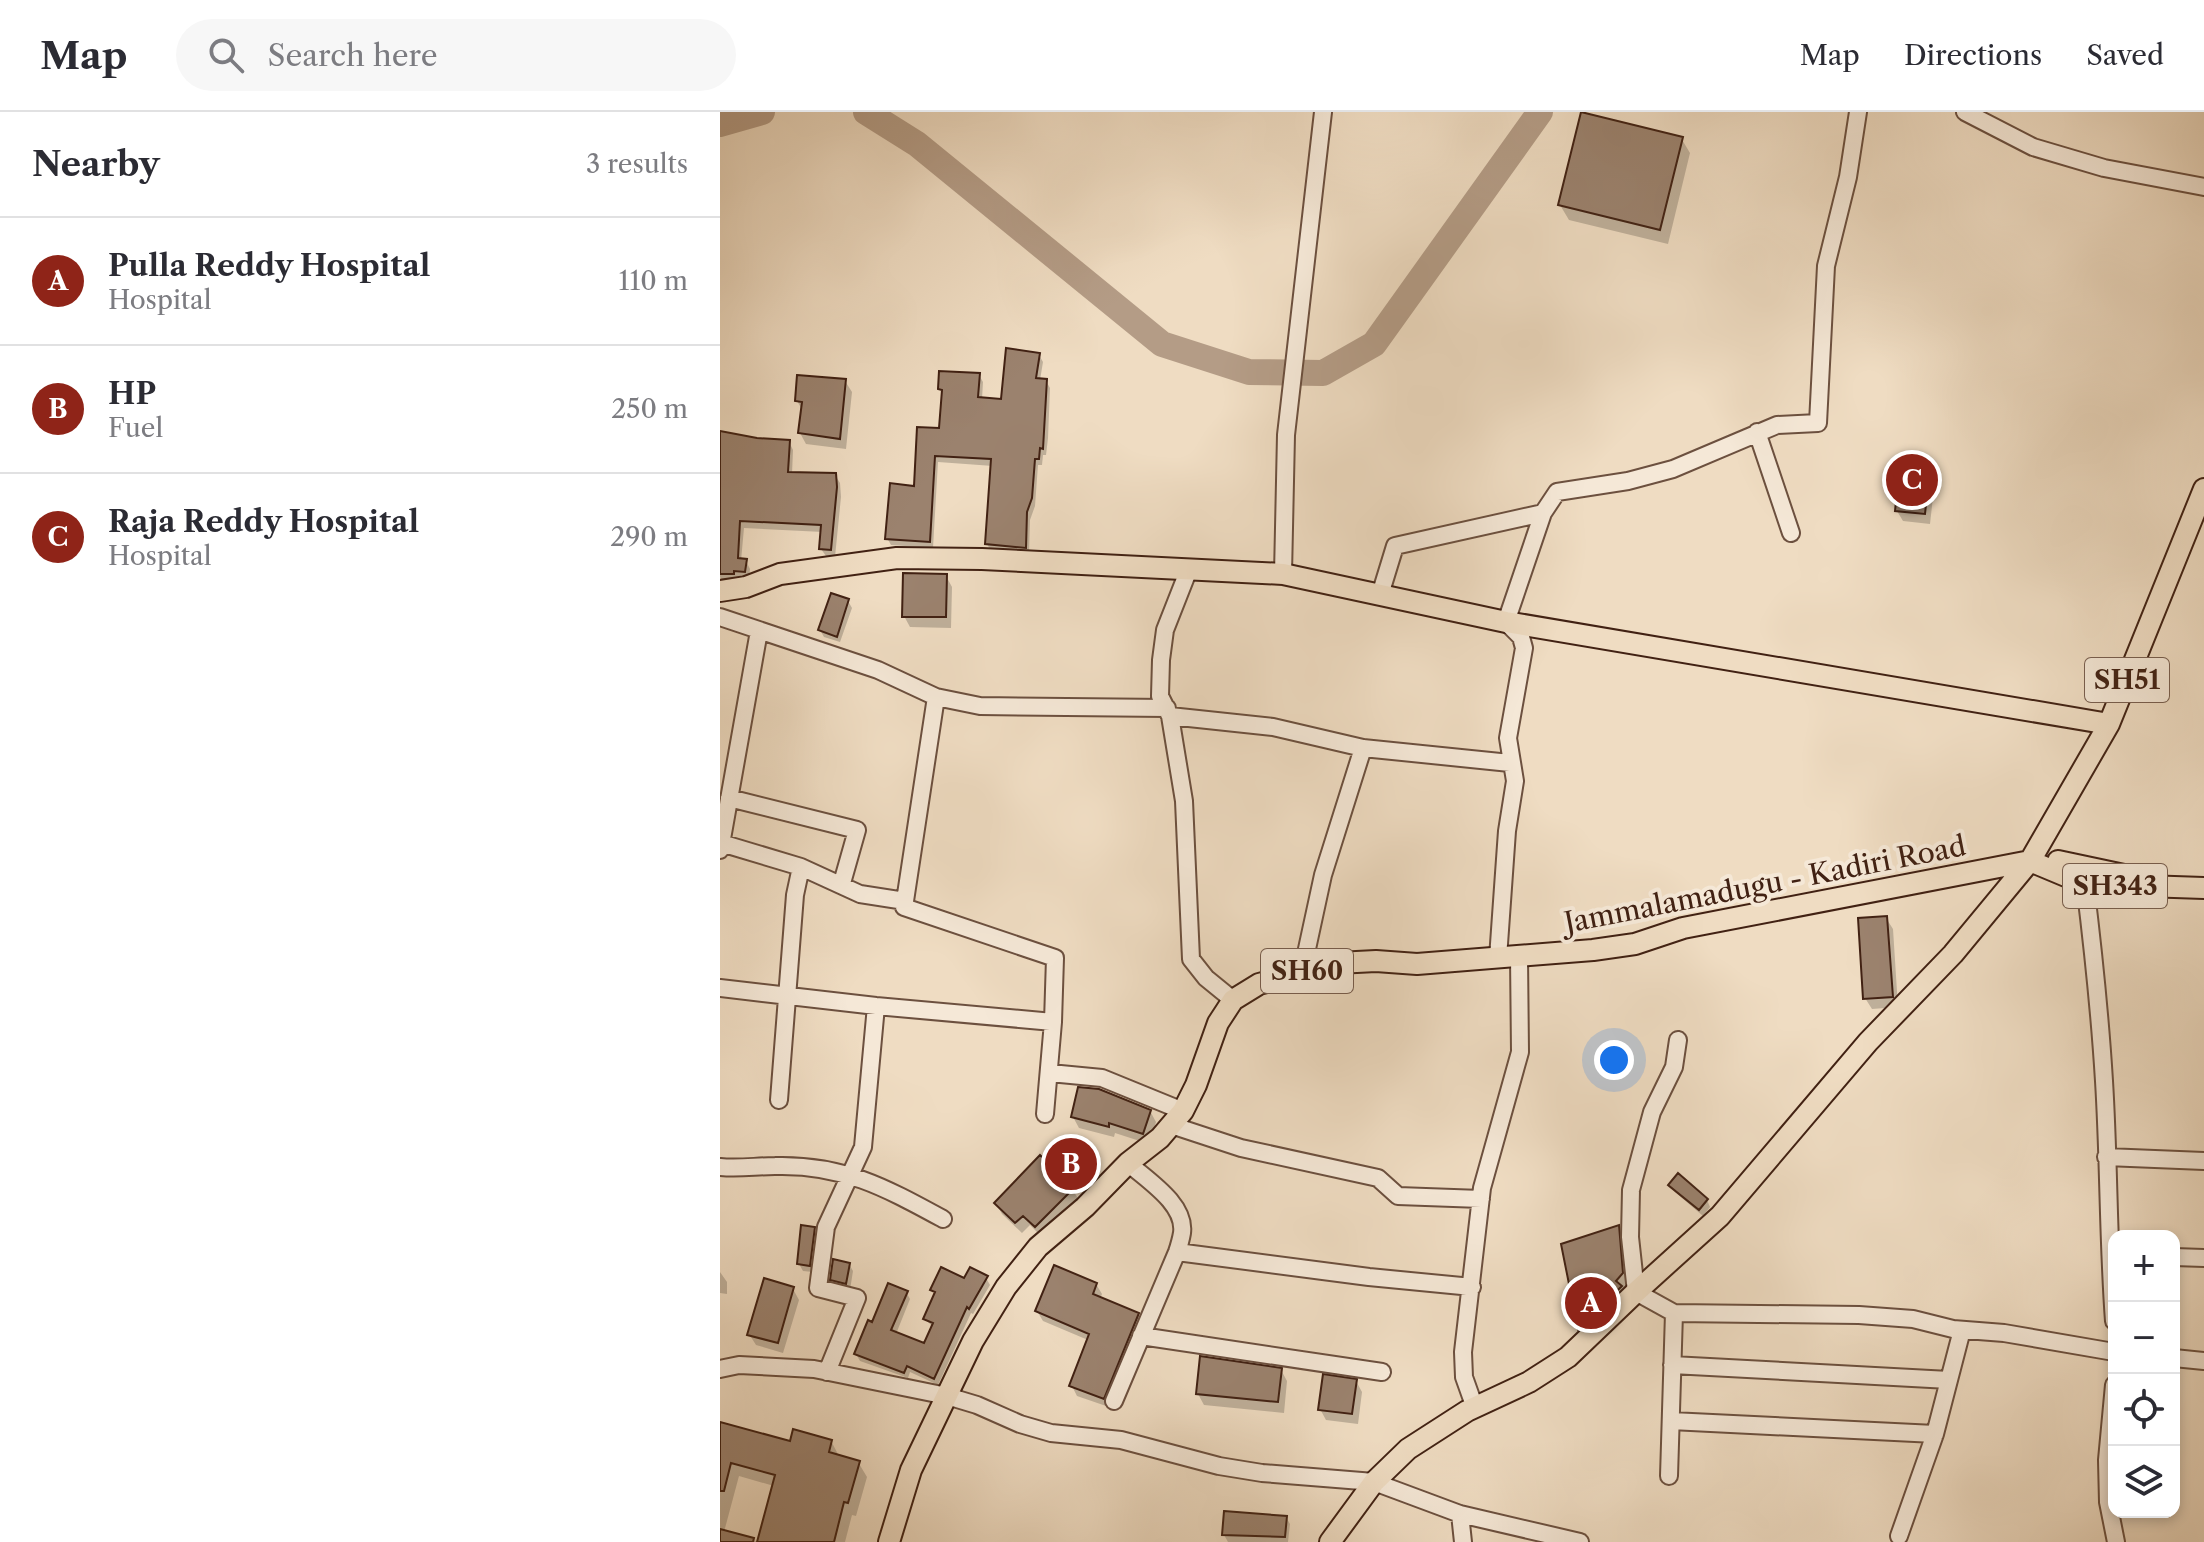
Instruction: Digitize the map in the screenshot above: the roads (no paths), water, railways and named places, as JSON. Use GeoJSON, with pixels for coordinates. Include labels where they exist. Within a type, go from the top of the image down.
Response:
{"type":"FeatureCollection","features":[{"type":"Feature","properties":{"kind":"main road","name":"SH51"},"geometry":{"type":"LineString","coordinates":[[2033,856],[2109,724],[2204,489]]}},
{"type":"Feature","properties":{"kind":"main road"},"geometry":{"type":"LineString","coordinates":[[720,591],[746,587],[780,574],[897,558],[982,559],[1283,574],[1506,622],[2109,724]]}},
{"type":"Feature","properties":{"kind":"main road"},"geometry":{"type":"LineString","coordinates":[[1330,1542],[1374,1482],[1408,1449],[1568,1357],[1720,1216],[1868,1042],[1953,954],[2033,856]]}},
{"type":"Feature","properties":{"kind":"main road","name":"Jammalamadugu - Kadiri Road"},"geometry":{"type":"LineString","coordinates":[[1233,1000],[1259,984],[1337,963],[1376,961],[1417,964],[1635,944],[1683,928],[2033,856]]}},
{"type":"Feature","properties":{"kind":"main road","name":"SH343"},"geometry":{"type":"LineString","coordinates":[[2033,856],[2123,875],[2204,875]]}},
{"type":"Feature","properties":{"kind":"main road","name":"SH343"},"geometry":{"type":"LineString","coordinates":[[2033,856],[2085,884],[2204,888]]}},
{"type":"Feature","properties":{"kind":"main road","name":"SH60"},"geometry":{"type":"LineString","coordinates":[[889,1542],[911,1470],[973,1341],[1006,1287],[1038,1247],[1085,1207],[1128,1163],[1160,1138],[1177,1118],[1196,1085],[1218,1023],[1233,1000]]}},
{"type":"Feature","properties":{"kind":"street"},"geometry":{"type":"LineString","coordinates":[[1283,574],[1286,435],[1323,112]]}},
{"type":"Feature","properties":{"kind":"street"},"geometry":{"type":"LineString","coordinates":[[1475,1408],[1464,1377],[1463,1352],[1481,1199],[1520,1052],[1508,957],[1507,831],[1515,781],[1508,738],[1524,648],[1521,637],[1506,622],[1543,513],[1557,492],[1628,481],[1673,469],[1777,425],[1818,423],[1826,266],[1848,177],[1858,112]]}},
{"type":"Feature","properties":{"kind":"street"},"geometry":{"type":"LineString","coordinates":[[1965,112],[2033,147],[2104,168],[2204,187]]}},
{"type":"Feature","properties":{"kind":"street"},"geometry":{"type":"LineString","coordinates":[[1757,432],[1791,533]]}},
{"type":"Feature","properties":{"kind":"street"},"geometry":{"type":"LineString","coordinates":[[1380,595],[1395,546],[1543,513]]}},
{"type":"Feature","properties":{"kind":"street"},"geometry":{"type":"LineString","coordinates":[[1189,569],[1165,630],[1160,696],[1168,712],[1184,801],[1191,959],[1206,978],[1233,1000]]}},
{"type":"Feature","properties":{"kind":"street"},"geometry":{"type":"LineString","coordinates":[[720,617],[878,670],[936,697],[980,706],[1168,712],[1273,727],[1363,748],[1510,763]]}},
{"type":"Feature","properties":{"kind":"street"},"geometry":{"type":"LineString","coordinates":[[720,850],[759,631]]}},
{"type":"Feature","properties":{"kind":"street"},"geometry":{"type":"LineString","coordinates":[[936,697],[904,907],[1055,958],[1045,1114]]}},
{"type":"Feature","properties":{"kind":"street"},"geometry":{"type":"LineString","coordinates":[[1302,972],[1323,875],[1363,748]]}},
{"type":"Feature","properties":{"kind":"street"},"geometry":{"type":"LineString","coordinates":[[729,798],[857,830],[842,883]]}},
{"type":"Feature","properties":{"kind":"street"},"geometry":{"type":"LineString","coordinates":[[721,843],[801,867],[842,883],[860,894],[905,901]]}},
{"type":"Feature","properties":{"kind":"street"},"geometry":{"type":"LineString","coordinates":[[779,1100],[795,895],[801,867]]}},
{"type":"Feature","properties":{"kind":"street"},"geometry":{"type":"LineString","coordinates":[[2085,884],[2096,968],[2111,1230]]}},
{"type":"Feature","properties":{"kind":"street"},"geometry":{"type":"LineString","coordinates":[[720,988],[1053,1022]]}},
{"type":"Feature","properties":{"kind":"street"},"geometry":{"type":"LineString","coordinates":[[827,1372],[857,1298],[818,1288],[826,1227],[863,1147],[876,1006]]}},
{"type":"Feature","properties":{"kind":"street"},"geometry":{"type":"LineString","coordinates":[[1678,1040],[1674,1067],[1652,1112],[1631,1190],[1630,1237],[1636,1292],[1674,1313],[1859,1315],[1913,1319],[1962,1330],[2004,1333],[2108,1351]]}},
{"type":"Feature","properties":{"kind":"street"},"geometry":{"type":"LineString","coordinates":[[1050,1073],[1102,1078],[1241,1148],[1378,1178],[1398,1196],[1481,1199]]}},
{"type":"Feature","properties":{"kind":"street"},"geometry":{"type":"LineString","coordinates":[[2106,1157],[2204,1161]]}},
{"type":"Feature","properties":{"kind":"street"},"geometry":{"type":"LineString","coordinates":[[1114,1401],[1183,1231],[1179,1214],[1170,1200],[1128,1163]]}},
{"type":"Feature","properties":{"kind":"street"},"geometry":{"type":"LineString","coordinates":[[720,1167],[744,1169],[776,1166],[852,1174],[895,1192],[943,1219]]}},
{"type":"Feature","properties":{"kind":"street"},"geometry":{"type":"LineString","coordinates":[[1177,1252],[1472,1287]]}},
{"type":"Feature","properties":{"kind":"street"},"geometry":{"type":"LineString","coordinates":[[2180,1257],[2204,1258]]}},
{"type":"Feature","properties":{"kind":"street"},"geometry":{"type":"LineString","coordinates":[[1669,1476],[1674,1313]]}},
{"type":"Feature","properties":{"kind":"street"},"geometry":{"type":"LineString","coordinates":[[1899,1536],[1935,1434],[1962,1330]]}},
{"type":"Feature","properties":{"kind":"street"},"geometry":{"type":"LineString","coordinates":[[1141,1336],[1382,1372]]}},
{"type":"Feature","properties":{"kind":"street"},"geometry":{"type":"LineString","coordinates":[[2180,1359],[2204,1361]]}},
{"type":"Feature","properties":{"kind":"street"},"geometry":{"type":"LineString","coordinates":[[720,1369],[739,1365],[827,1372],[947,1396],[1051,1433],[1121,1440],[1219,1466],[1262,1473],[1374,1482],[1460,1514],[1580,1542]]}},
{"type":"Feature","properties":{"kind":"street"},"geometry":{"type":"LineString","coordinates":[[1672,1365],[1949,1380]]}},
{"type":"Feature","properties":{"kind":"street"},"geometry":{"type":"LineString","coordinates":[[1671,1421],[1935,1434]]}},
{"type":"Feature","properties":{"kind":"street"},"geometry":{"type":"LineString","coordinates":[[2108,1446],[2108,1502],[2116,1542]]}},
{"type":"Feature","properties":{"kind":"street"},"geometry":{"type":"LineString","coordinates":[[1460,1514],[1463,1542]]}},
{"type":"Feature","properties":{"kind":"waterway"},"geometry":{"type":"LineString","coordinates":[[720,124],[762,112]]}},
{"type":"Feature","properties":{"kind":"waterway"},"geometry":{"type":"LineString","coordinates":[[866,112],[917,144],[1162,344],[1249,372],[1323,373],[1374,344],[1540,112]]}},
{"type":"Feature","properties":{"kind":"place","name":"Raja Reddy Hospital"},"geometry":{"type":"Point","coordinates":[1912,480]}},
{"type":"Feature","properties":{"kind":"place","name":"HP"},"geometry":{"type":"Point","coordinates":[1071,1164]}},
{"type":"Feature","properties":{"kind":"place","name":"Pulla Reddy Hospital"},"geometry":{"type":"Point","coordinates":[1591,1303]}}]}
